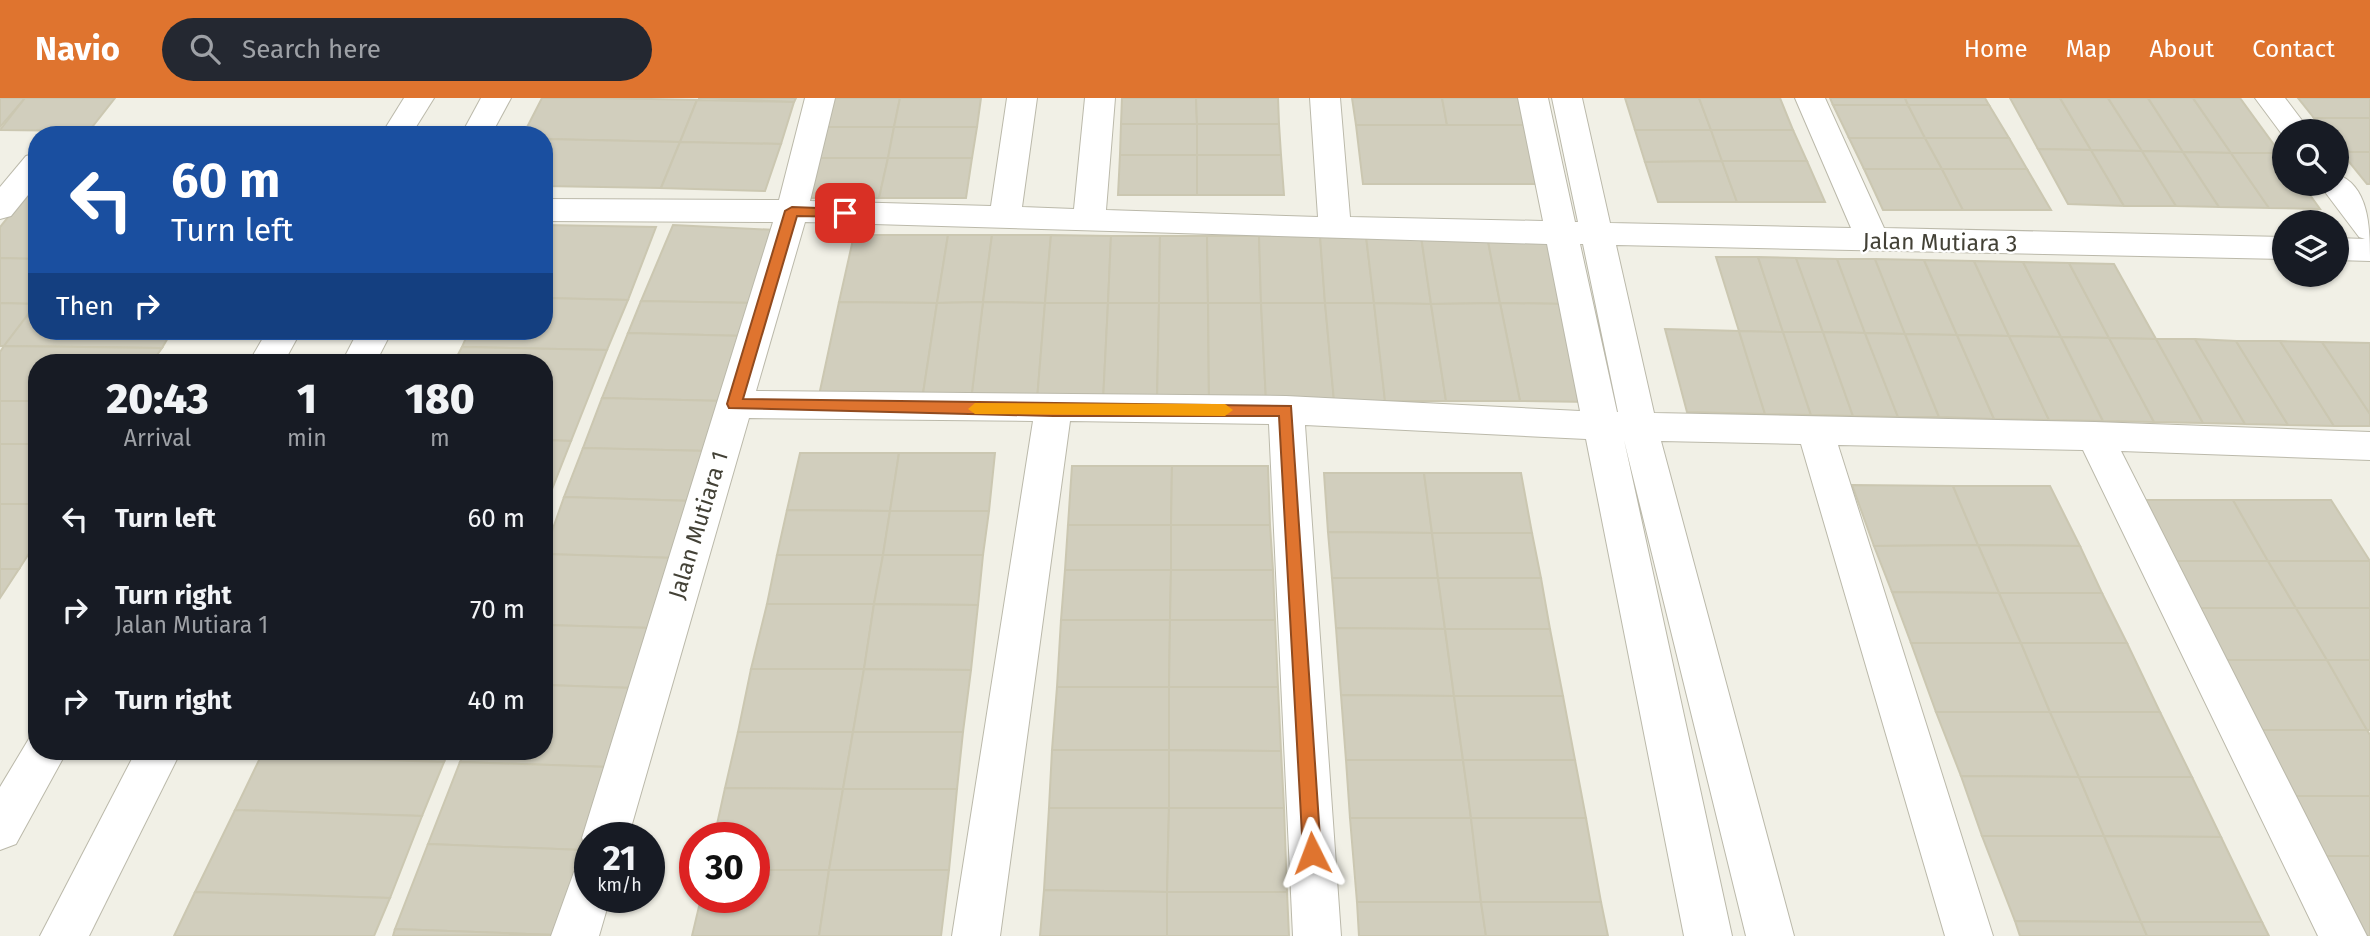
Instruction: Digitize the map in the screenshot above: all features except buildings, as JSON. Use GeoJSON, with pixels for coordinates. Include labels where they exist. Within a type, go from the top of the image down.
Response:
{"type":"FeatureCollection","features":[{"type":"Feature","properties":{"kind":"street"},"geometry":{"type":"LineString","coordinates":[[402,126],[419,98]]}},
{"type":"Feature","properties":{"kind":"street"},"geometry":{"type":"LineString","coordinates":[[481,126],[496,98]]}},
{"type":"Feature","properties":{"kind":"street","name":"Jalan Mutiara 1"},"geometry":{"type":"LineString","coordinates":[[609,822],[792,211],[820,98]]}},
{"type":"Feature","properties":{"kind":"street"},"geometry":{"type":"LineString","coordinates":[[1005,218],[1022,98]]}},
{"type":"Feature","properties":{"kind":"street"},"geometry":{"type":"LineString","coordinates":[[1089,221],[1100,98]]}},
{"type":"Feature","properties":{"kind":"street"},"geometry":{"type":"LineString","coordinates":[[1325,98],[1335,228]]}},
{"type":"Feature","properties":{"kind":"street"},"geometry":{"type":"LineString","coordinates":[[1533,98],[1579,233],[1621,426],[1708,936]]}},
{"type":"Feature","properties":{"kind":"street"},"geometry":{"type":"LineString","coordinates":[[1567,98],[1579,233]]}},
{"type":"Feature","properties":{"kind":"street"},"geometry":{"type":"LineString","coordinates":[[1810,98],[1872,240]]}},
{"type":"Feature","properties":{"kind":"street"},"geometry":{"type":"LineString","coordinates":[[2270,98],[2286,119]]}},
{"type":"Feature","properties":{"kind":"street"},"geometry":{"type":"LineString","coordinates":[[0,159],[28,161]]}},
{"type":"Feature","properties":{"kind":"street"},"geometry":{"type":"LineString","coordinates":[[0,208],[28,173]]}},
{"type":"Feature","properties":{"kind":"street"},"geometry":{"type":"LineString","coordinates":[[2344,196],[2370,229]]}},
{"type":"Feature","properties":{"kind":"street","name":"Jalan Mutiara 3"},"geometry":{"type":"LineString","coordinates":[[553,210],[792,211],[1335,228],[2272,248]]}},
{"type":"Feature","properties":{"kind":"street"},"geometry":{"type":"LineString","coordinates":[[2349,249],[2370,250]]}},
{"type":"Feature","properties":{"kind":"street"},"geometry":{"type":"LineString","coordinates":[[734,404],[1053,410],[1286,410],[1621,426],[2095,436],[2365,454]]}},
{"type":"Feature","properties":{"kind":"street"},"geometry":{"type":"LineString","coordinates":[[976,936],[1053,410]]}},
{"type":"Feature","properties":{"kind":"street"},"geometry":{"type":"LineString","coordinates":[[1286,410],[1317,936]]}},
{"type":"Feature","properties":{"kind":"street"},"geometry":{"type":"LineString","coordinates":[[1621,426],[1770,936]]}},
{"type":"Feature","properties":{"kind":"street"},"geometry":{"type":"LineString","coordinates":[[1815,430],[1969,936]]}},
{"type":"Feature","properties":{"kind":"street"},"geometry":{"type":"LineString","coordinates":[[2095,436],[2343,936]]}},
{"type":"Feature","properties":{"kind":"street"},"geometry":{"type":"LineString","coordinates":[[0,829],[40,760]]}},
{"type":"Feature","properties":{"kind":"street"},"geometry":{"type":"LineString","coordinates":[[64,936],[154,760]]}},
{"type":"Feature","properties":{"kind":"street"},"geometry":{"type":"LineString","coordinates":[[575,936],[582,913]]}},
{"type":"Feature","properties":{"kind":"slow traffic"},"geometry":{"type":"LineString","coordinates":[[975,409],[1225,410]]}},
{"type":"Feature","properties":{"kind":"route"},"geometry":{"type":"LineString","coordinates":[[845,213],[792,211],[734,404],[1053,410],[1286,410],[1312,853]]}}]}
